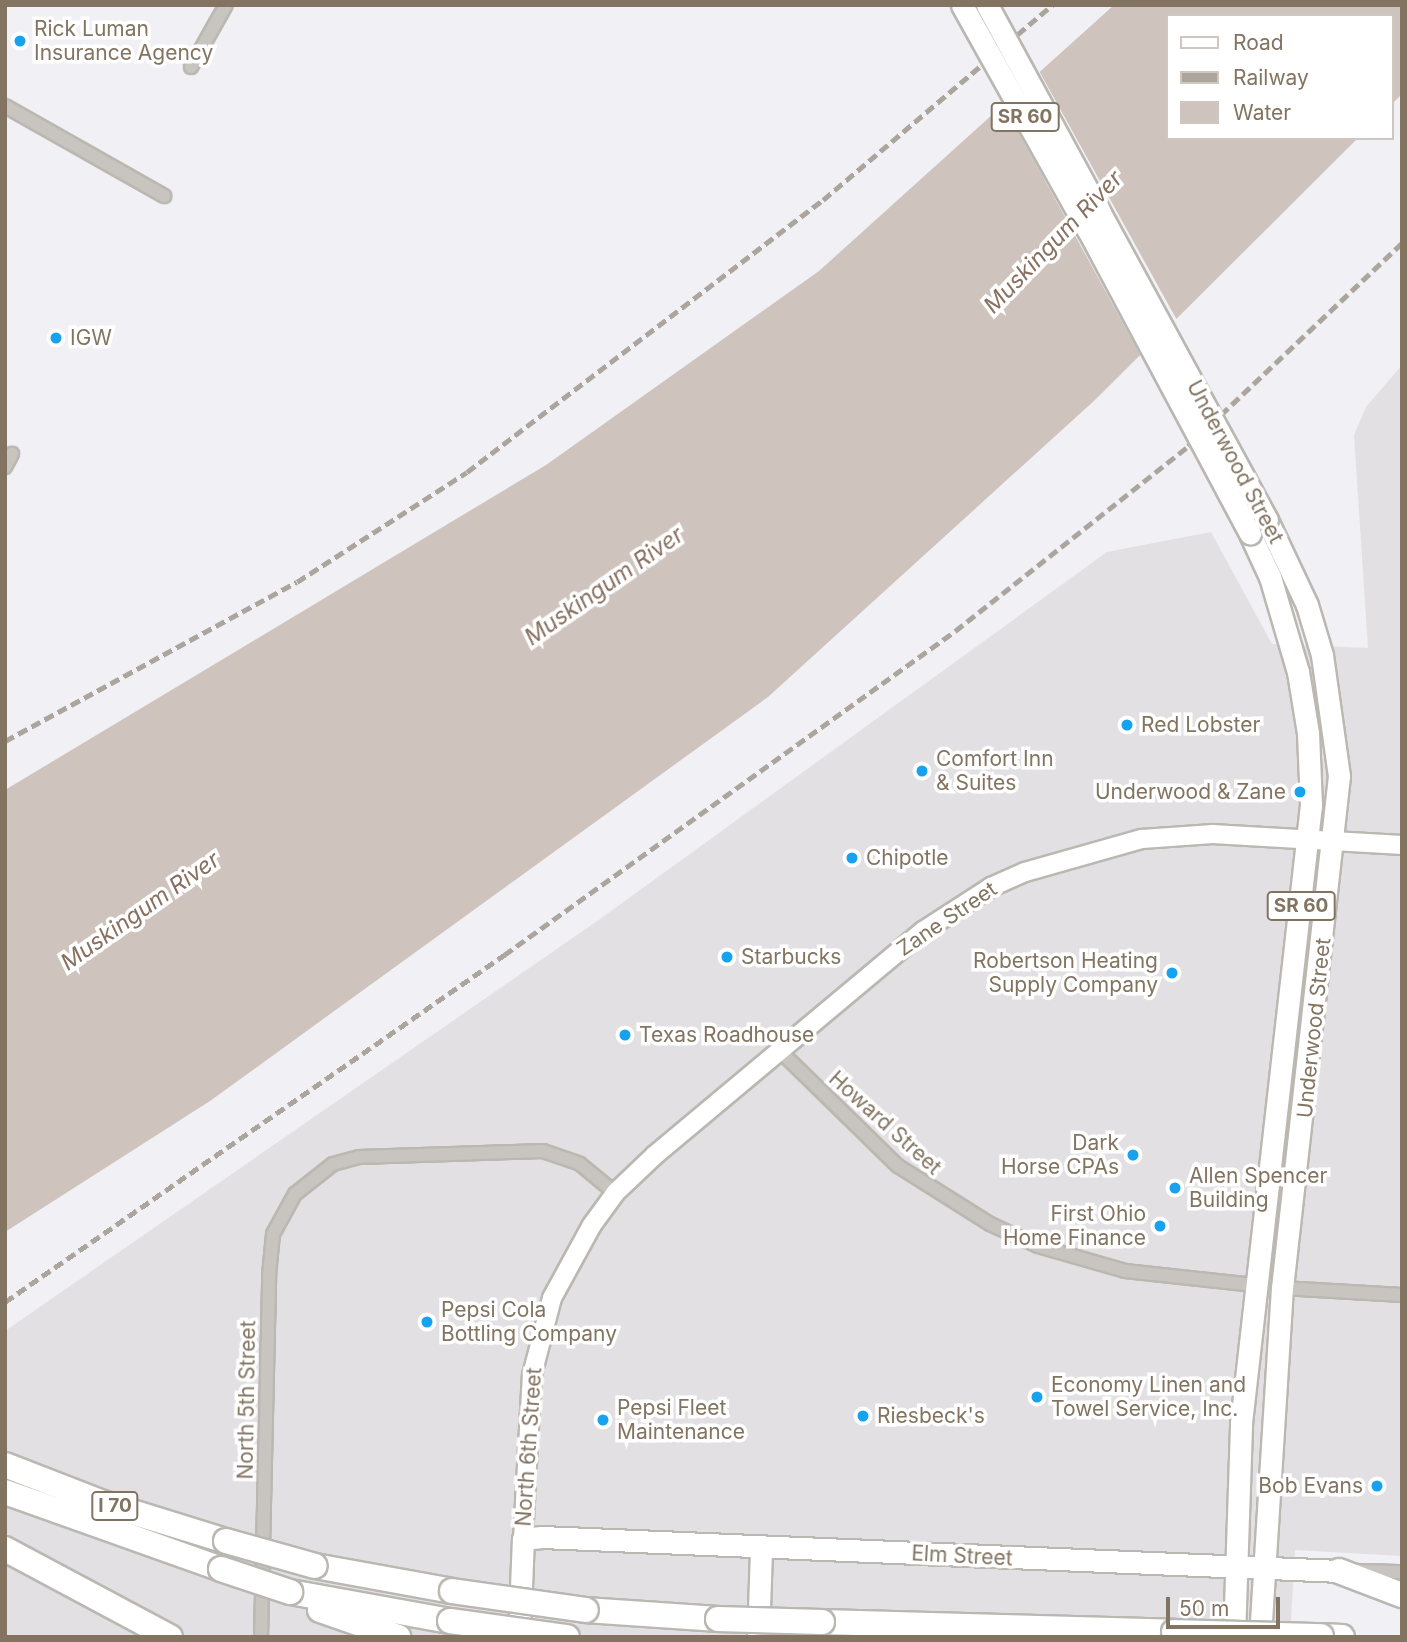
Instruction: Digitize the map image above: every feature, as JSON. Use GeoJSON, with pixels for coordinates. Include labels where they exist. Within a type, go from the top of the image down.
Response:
{"type":"FeatureCollection","features":[{"type":"Feature","properties":{"kind":"highway","name":"I 70"},"geometry":{"type":"LineString","coordinates":[[5,1465],[103,1503],[315,1566],[452,1591],[586,1610],[718,1619],[1342,1637]]}},
{"type":"Feature","properties":{"kind":"highway","name":"I 70"},"geometry":{"type":"LineString","coordinates":[[5,1492],[290,1592],[450,1621],[567,1637]]}},
{"type":"Feature","properties":{"kind":"highway"},"geometry":{"type":"LineString","coordinates":[[5,1549],[170,1637]]}},
{"type":"Feature","properties":{"kind":"highway"},"geometry":{"type":"LineString","coordinates":[[1339,1571],[1402,1595]]}},
{"type":"Feature","properties":{"kind":"highway"},"geometry":{"type":"LineString","coordinates":[[290,1592],[320,1609],[397,1637]]}},
{"type":"Feature","properties":{"kind":"main road","name":"SR 60"},"geometry":{"type":"LineString","coordinates":[[962,5],[1097,224]]}},
{"type":"Feature","properties":{"kind":"main road","name":"SR 60"},"geometry":{"type":"LineString","coordinates":[[987,5],[1097,224]]}},
{"type":"Feature","properties":{"kind":"main road","name":"Underwood Street"},"geometry":{"type":"LineString","coordinates":[[1097,224],[1267,520],[1307,605],[1330,691],[1339,776],[1335,842],[1282,1289],[1260,1637]]}},
{"type":"Feature","properties":{"kind":"main road","name":"Underwood Street"},"geometry":{"type":"LineString","coordinates":[[1097,224],[1270,577],[1298,672],[1311,772],[1308,840],[1254,1285],[1241,1423],[1234,1637]]}},
{"type":"Feature","properties":{"kind":"main road","name":"Zane Street"},"geometry":{"type":"LineString","coordinates":[[615,1193],[923,931],[991,887],[1025,872],[1142,839],[1213,834],[1402,845]]}},
{"type":"Feature","properties":{"kind":"main road","name":"North 6th Street"},"geometry":{"type":"LineString","coordinates":[[519,1637],[532,1375],[552,1298],[572,1257],[615,1193]]}},
{"type":"Feature","properties":{"kind":"main road","name":"Elm Street"},"geometry":{"type":"LineString","coordinates":[[523,1539],[541,1536],[761,1549],[1263,1566],[1339,1571]]}},
{"type":"Feature","properties":{"kind":"main road"},"geometry":{"type":"LineString","coordinates":[[758,1637],[761,1549]]}},
{"type":"Feature","properties":{"kind":"street"},"geometry":{"type":"LineString","coordinates":[[191,67],[226,5]]}},
{"type":"Feature","properties":{"kind":"street"},"geometry":{"type":"LineString","coordinates":[[5,106],[164,197]]}},
{"type":"Feature","properties":{"kind":"street"},"geometry":{"type":"LineString","coordinates":[[5,467],[12,454]]}},
{"type":"Feature","properties":{"kind":"street","name":"Howard Street"},"geometry":{"type":"LineString","coordinates":[[780,1051],[898,1166],[990,1224],[1038,1246],[1125,1271],[1254,1285]]}},
{"type":"Feature","properties":{"kind":"street","name":"North 5th Street"},"geometry":{"type":"LineString","coordinates":[[261,1637],[273,1234],[282,1212],[312,1177],[333,1164],[359,1157],[543,1151],[580,1164],[615,1193]]}},
{"type":"Feature","properties":{"kind":"street"},"geometry":{"type":"LineString","coordinates":[[1282,1289],[1402,1295]]}},
{"type":"Feature","properties":{"kind":"street","name":"Elm Street"},"geometry":{"type":"LineString","coordinates":[[1339,1571],[1402,1572]]}},
{"type":"Feature","properties":{"kind":"shaded area"},"geometry":{"type":"Polygon","coordinates":[[[1402,365],[1402,1556],[1295,1550],[1290,1637],[5,1637],[5,1331],[600,919],[1107,552],[1211,532],[1272,644],[1368,648],[1354,435],[1366,407],[1402,365]]]}},
{"type":"Feature","properties":{"kind":"water","name":"Muskingum River"},"geometry":{"type":"Polygon","coordinates":[[[1114,5],[1402,5],[1402,94],[1393,103],[1393,14],[1166,14],[1166,140],[1356,140],[1096,399],[768,697],[210,1101],[5,1232],[5,790],[546,465],[819,271],[1114,5]]]}},
{"type":"Feature","properties":{"kind":"pier"},"geometry":{"type":"Polygon","coordinates":[[[1038,69],[1178,322],[1142,358],[1002,102],[1038,69]]]}},
{"type":"Feature","properties":{"kind":"railway"},"geometry":{"type":"LineString","coordinates":[[5,741],[297,582],[467,472],[823,200],[1052,5]]}},
{"type":"Feature","properties":{"kind":"railway"},"geometry":{"type":"LineString","coordinates":[[5,1302],[504,955],[955,631],[1188,446],[1402,243]]}},
{"type":"Feature","properties":{"kind":"place","name":"Rick Luman Insurance Agency"},"geometry":{"type":"Point","coordinates":[20,41]}},
{"type":"Feature","properties":{"kind":"place","name":"IGW"},"geometry":{"type":"Point","coordinates":[56,338]}},
{"type":"Feature","properties":{"kind":"place","name":"Red Lobster"},"geometry":{"type":"Point","coordinates":[1127,725]}},
{"type":"Feature","properties":{"kind":"place","name":"Comfort Inn & Suites"},"geometry":{"type":"Point","coordinates":[922,771]}},
{"type":"Feature","properties":{"kind":"place","name":"Underwood & Zane"},"geometry":{"type":"Point","coordinates":[1300,792]}},
{"type":"Feature","properties":{"kind":"place","name":"Chipotle"},"geometry":{"type":"Point","coordinates":[852,858]}},
{"type":"Feature","properties":{"kind":"place","name":"Starbucks"},"geometry":{"type":"Point","coordinates":[727,957]}},
{"type":"Feature","properties":{"kind":"place","name":"Robertson Heating Supply Company"},"geometry":{"type":"Point","coordinates":[1172,973]}},
{"type":"Feature","properties":{"kind":"place","name":"Texas Roadhouse"},"geometry":{"type":"Point","coordinates":[625,1035]}},
{"type":"Feature","properties":{"kind":"place","name":"Dark Horse CPAs"},"geometry":{"type":"Point","coordinates":[1133,1155]}},
{"type":"Feature","properties":{"kind":"place","name":"Allen Spencer Building"},"geometry":{"type":"Point","coordinates":[1175,1188]}},
{"type":"Feature","properties":{"kind":"place","name":"First Ohio Home Finance"},"geometry":{"type":"Point","coordinates":[1160,1226]}},
{"type":"Feature","properties":{"kind":"place","name":"Pepsi Cola Bottling Company"},"geometry":{"type":"Point","coordinates":[427,1322]}},
{"type":"Feature","properties":{"kind":"place","name":"Economy Linen and Towel Service, Inc."},"geometry":{"type":"Point","coordinates":[1037,1397]}},
{"type":"Feature","properties":{"kind":"place","name":"Riesbeck's"},"geometry":{"type":"Point","coordinates":[863,1416]}},
{"type":"Feature","properties":{"kind":"place","name":"Pepsi Fleet Maintenance"},"geometry":{"type":"Point","coordinates":[603,1420]}},
{"type":"Feature","properties":{"kind":"place","name":"Bob Evans"},"geometry":{"type":"Point","coordinates":[1377,1486]}}]}
